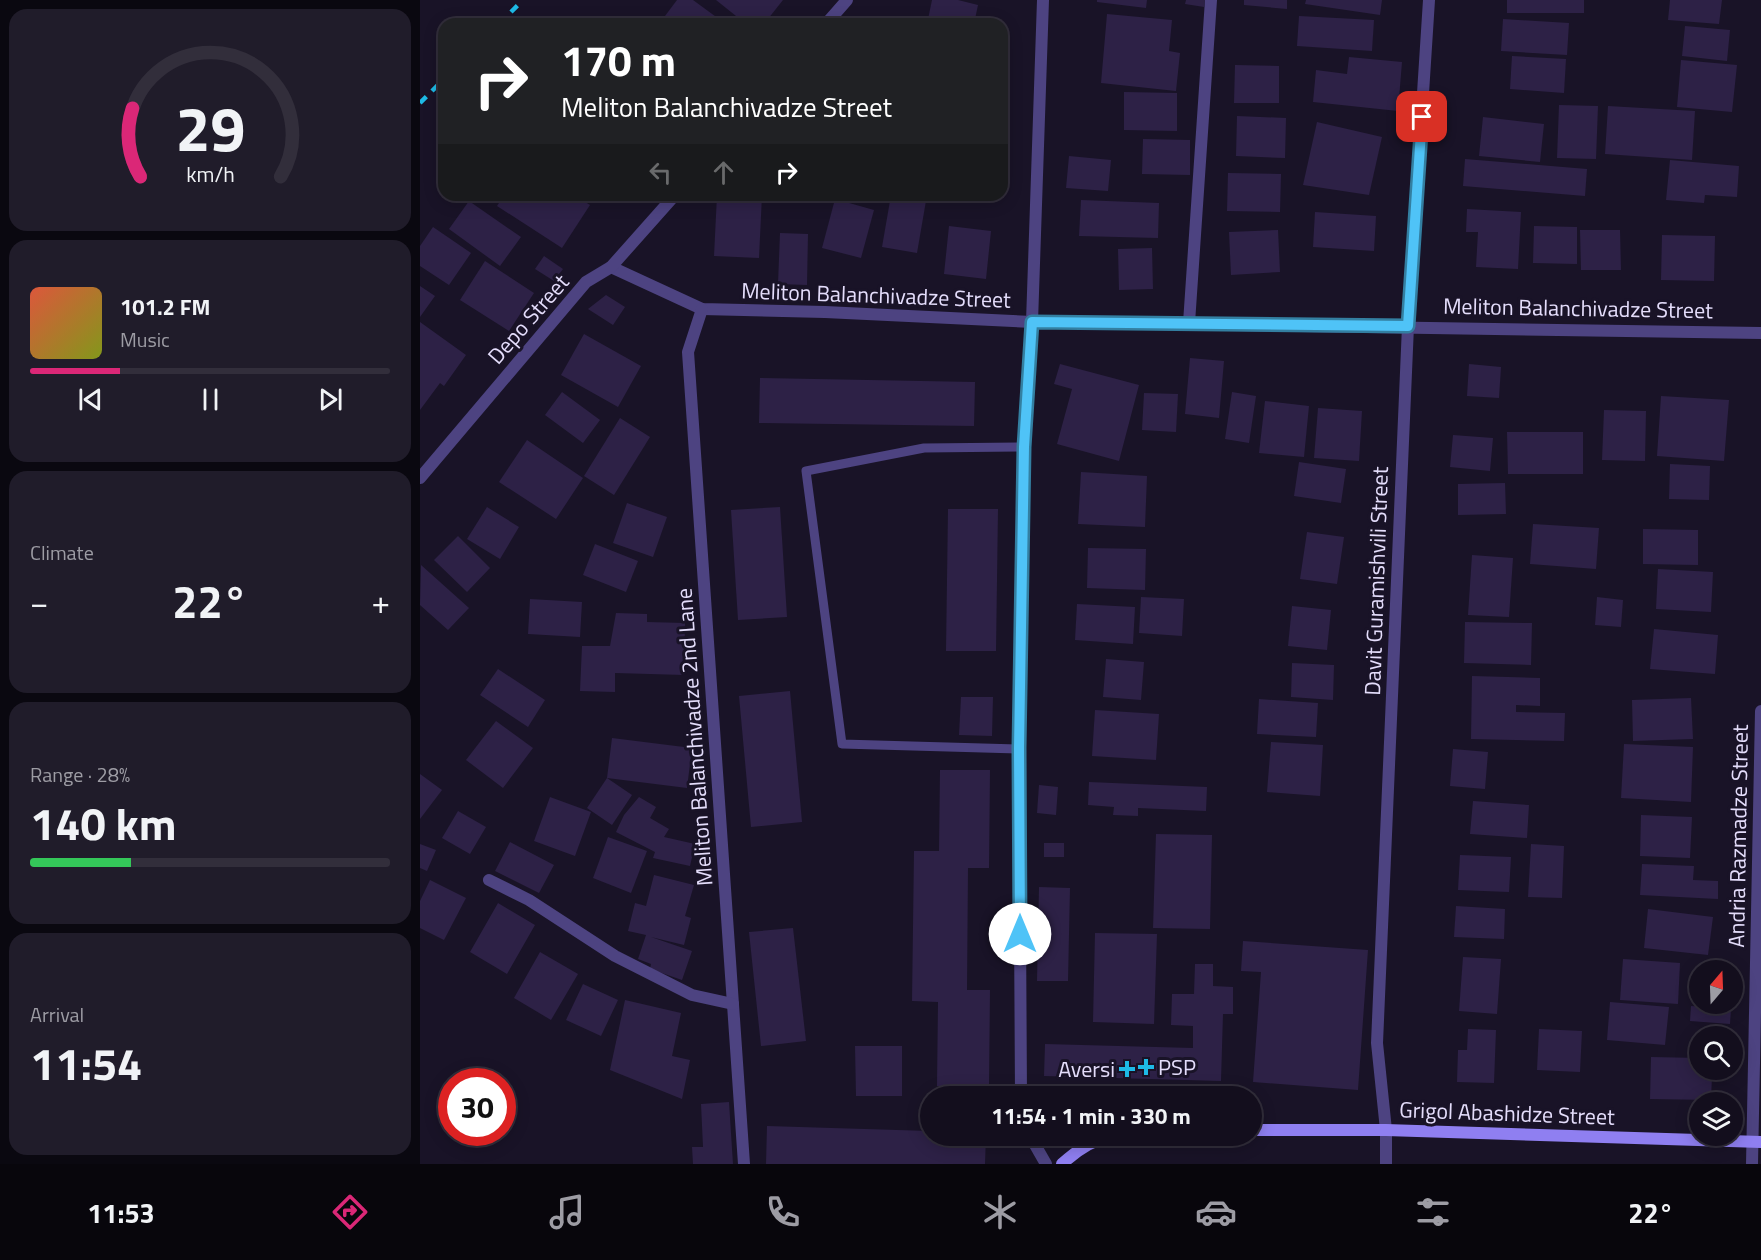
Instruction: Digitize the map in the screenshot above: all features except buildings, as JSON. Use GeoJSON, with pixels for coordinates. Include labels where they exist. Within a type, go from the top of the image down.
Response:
{"type":"FeatureCollection","features":[{"type":"Feature","properties":{"kind":"street"},"geometry":{"type":"LineString","coordinates":[[831,18],[847,0]]}},
{"type":"Feature","properties":{"kind":"street"},"geometry":{"type":"LineString","coordinates":[[1021,1086],[1019,748],[1024,447],[1032,322],[1043,0]]}},
{"type":"Feature","properties":{"kind":"street"},"geometry":{"type":"LineString","coordinates":[[1189,324],[1211,0]]}},
{"type":"Feature","properties":{"kind":"street","name":"Davit Guramishvili Street"},"geometry":{"type":"LineString","coordinates":[[1386,1164],[1386,1130],[1377,1043],[1408,326],[1429,0]]}},
{"type":"Feature","properties":{"kind":"street","name":"Depo Street"},"geometry":{"type":"LineString","coordinates":[[420,478],[586,282],[611,267],[670,201]]}},
{"type":"Feature","properties":{"kind":"street","name":"Meliton Balanchivadze Street"},"geometry":{"type":"LineString","coordinates":[[611,267],[702,309],[836,312],[1032,322],[1761,333]]}},
{"type":"Feature","properties":{"kind":"street","name":"Meliton Balanchivadze 2nd Lane"},"geometry":{"type":"LineString","coordinates":[[702,309],[688,352],[744,1164]]}},
{"type":"Feature","properties":{"kind":"street","name":"Andria Razmadze Street"},"geometry":{"type":"LineString","coordinates":[[1752,1164],[1757,1142],[1761,711]]}},
{"type":"Feature","properties":{"kind":"street"},"geometry":{"type":"LineString","coordinates":[[489,880],[529,900],[615,956],[663,981],[692,995],[733,1004]]}},
{"type":"Feature","properties":{"kind":"street","name":"Grigol Abashidze Street"},"geometry":{"type":"LineString","coordinates":[[1262,1130],[1386,1130],[1757,1142]]}},
{"type":"Feature","properties":{"kind":"street"},"geometry":{"type":"LineString","coordinates":[[1036,1146],[1047,1164]]}},
{"type":"Feature","properties":{"kind":"street"},"geometry":{"type":"LineString","coordinates":[[1062,1164],[1087,1146]]}},
{"type":"Feature","properties":{"kind":"lane"},"geometry":{"type":"LineString","coordinates":[[1019,748],[842,744],[806,471],[924,448],[1024,447]]}},
{"type":"Feature","properties":{"kind":"railway"},"geometry":{"type":"LineString","coordinates":[[505,18],[523,0]]}},
{"type":"Feature","properties":{"kind":"railway"},"geometry":{"type":"LineString","coordinates":[[420,103],[438,85]]}},
{"type":"Feature","properties":{"kind":"place","name":"PSP"},"geometry":{"type":"Point","coordinates":[1146,1067]}},
{"type":"Feature","properties":{"kind":"place","name":"Aversi"},"geometry":{"type":"Point","coordinates":[1127,1069]}},
{"type":"Feature","properties":{"kind":"route"},"geometry":{"type":"LineString","coordinates":[[1020,934],[1019,748],[1024,447],[1032,322],[1408,326],[1422,117]]}}]}
